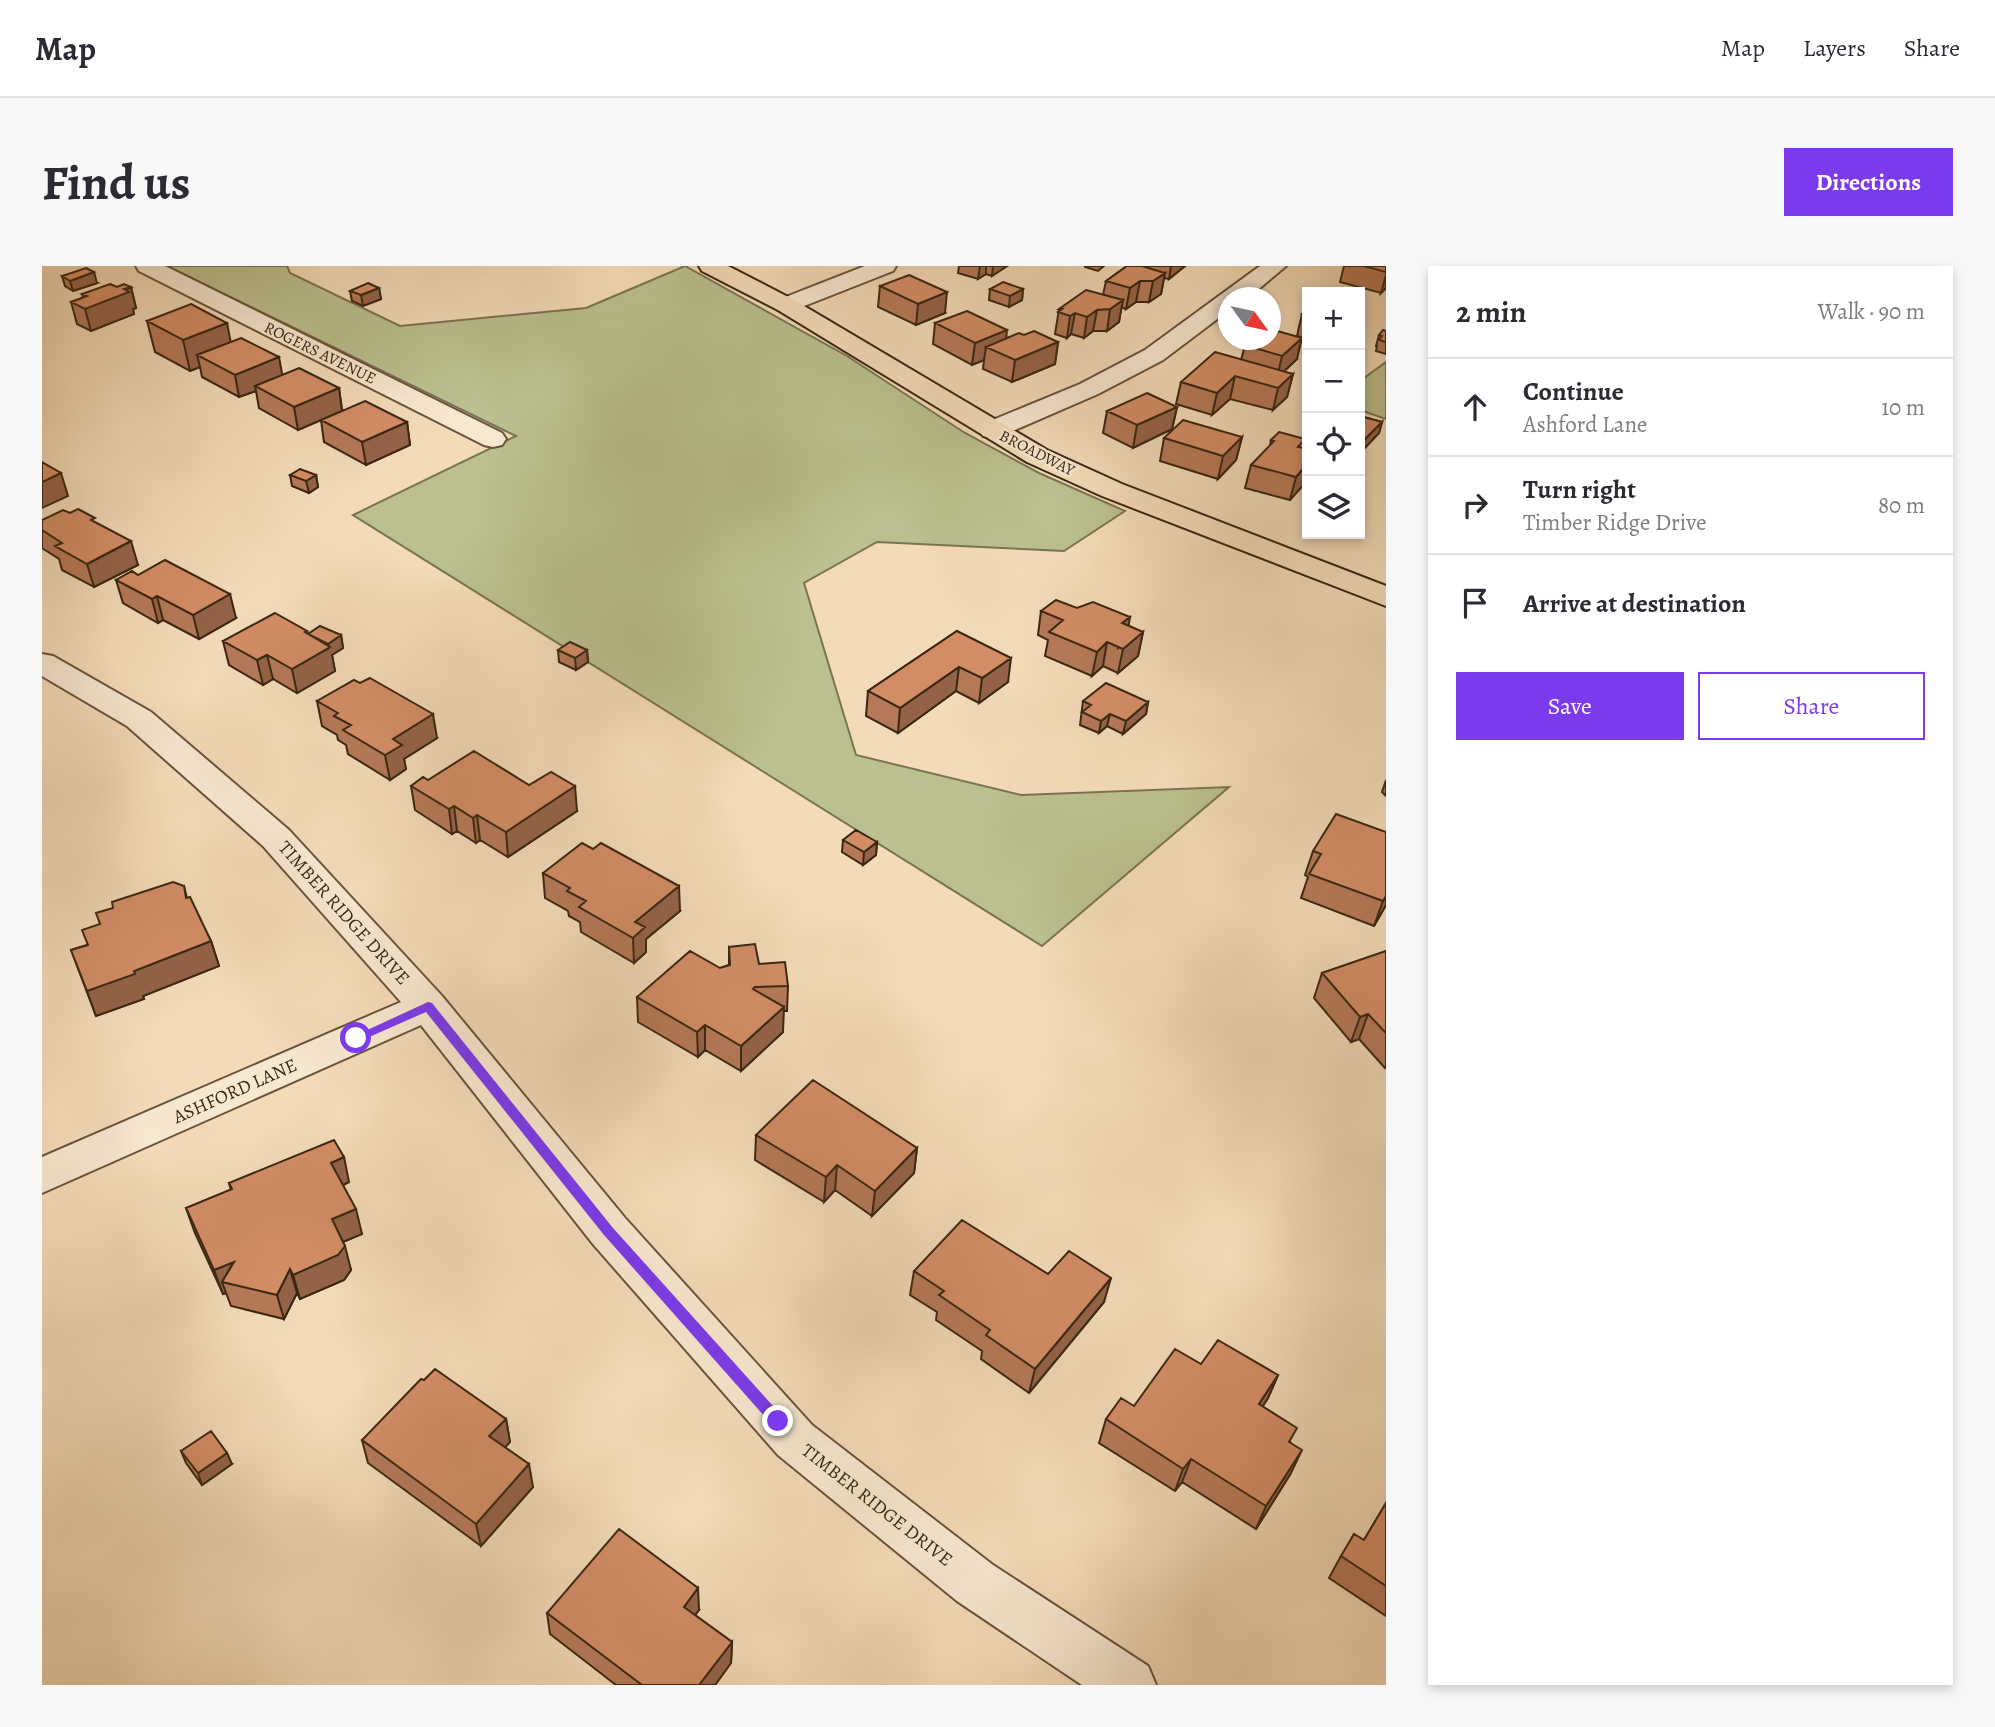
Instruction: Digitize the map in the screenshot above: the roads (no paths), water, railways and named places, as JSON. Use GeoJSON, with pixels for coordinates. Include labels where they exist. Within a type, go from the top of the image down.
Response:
{"type":"FeatureCollection","features":[{"type":"Feature","properties":{"kind":"main road","name":"BROADWAY"},"geometry":{"type":"LineString","coordinates":[[710,266],[786,305],[1037,456],[1112,489],[1386,597]]}},
{"type":"Feature","properties":{"kind":"street","name":"ROGERS AVENUE"},"geometry":{"type":"LineString","coordinates":[[147,266],[493,439]]}},
{"type":"Feature","properties":{"kind":"street"},"geometry":{"type":"LineString","coordinates":[[786,305],[885,266]]}},
{"type":"Feature","properties":{"kind":"street"},"geometry":{"type":"LineString","coordinates":[[1246,287],[1275,266]]}},
{"type":"Feature","properties":{"kind":"street"},"geometry":{"type":"LineString","coordinates":[[992,430],[1089,389],[1154,355],[1218,308]]}},
{"type":"Feature","properties":{"kind":"street","name":"TIMBER RIDGE DRIVE"},"geometry":{"type":"LineString","coordinates":[[42,663],[139,719],[276,838],[428,1006],[609,1231],[795,1440],[975,1583],[1129,1685]]}},
{"type":"Feature","properties":{"kind":"street","name":"ASHFORD LANE"},"geometry":{"type":"LineString","coordinates":[[42,1176],[428,1006]]}}]}
